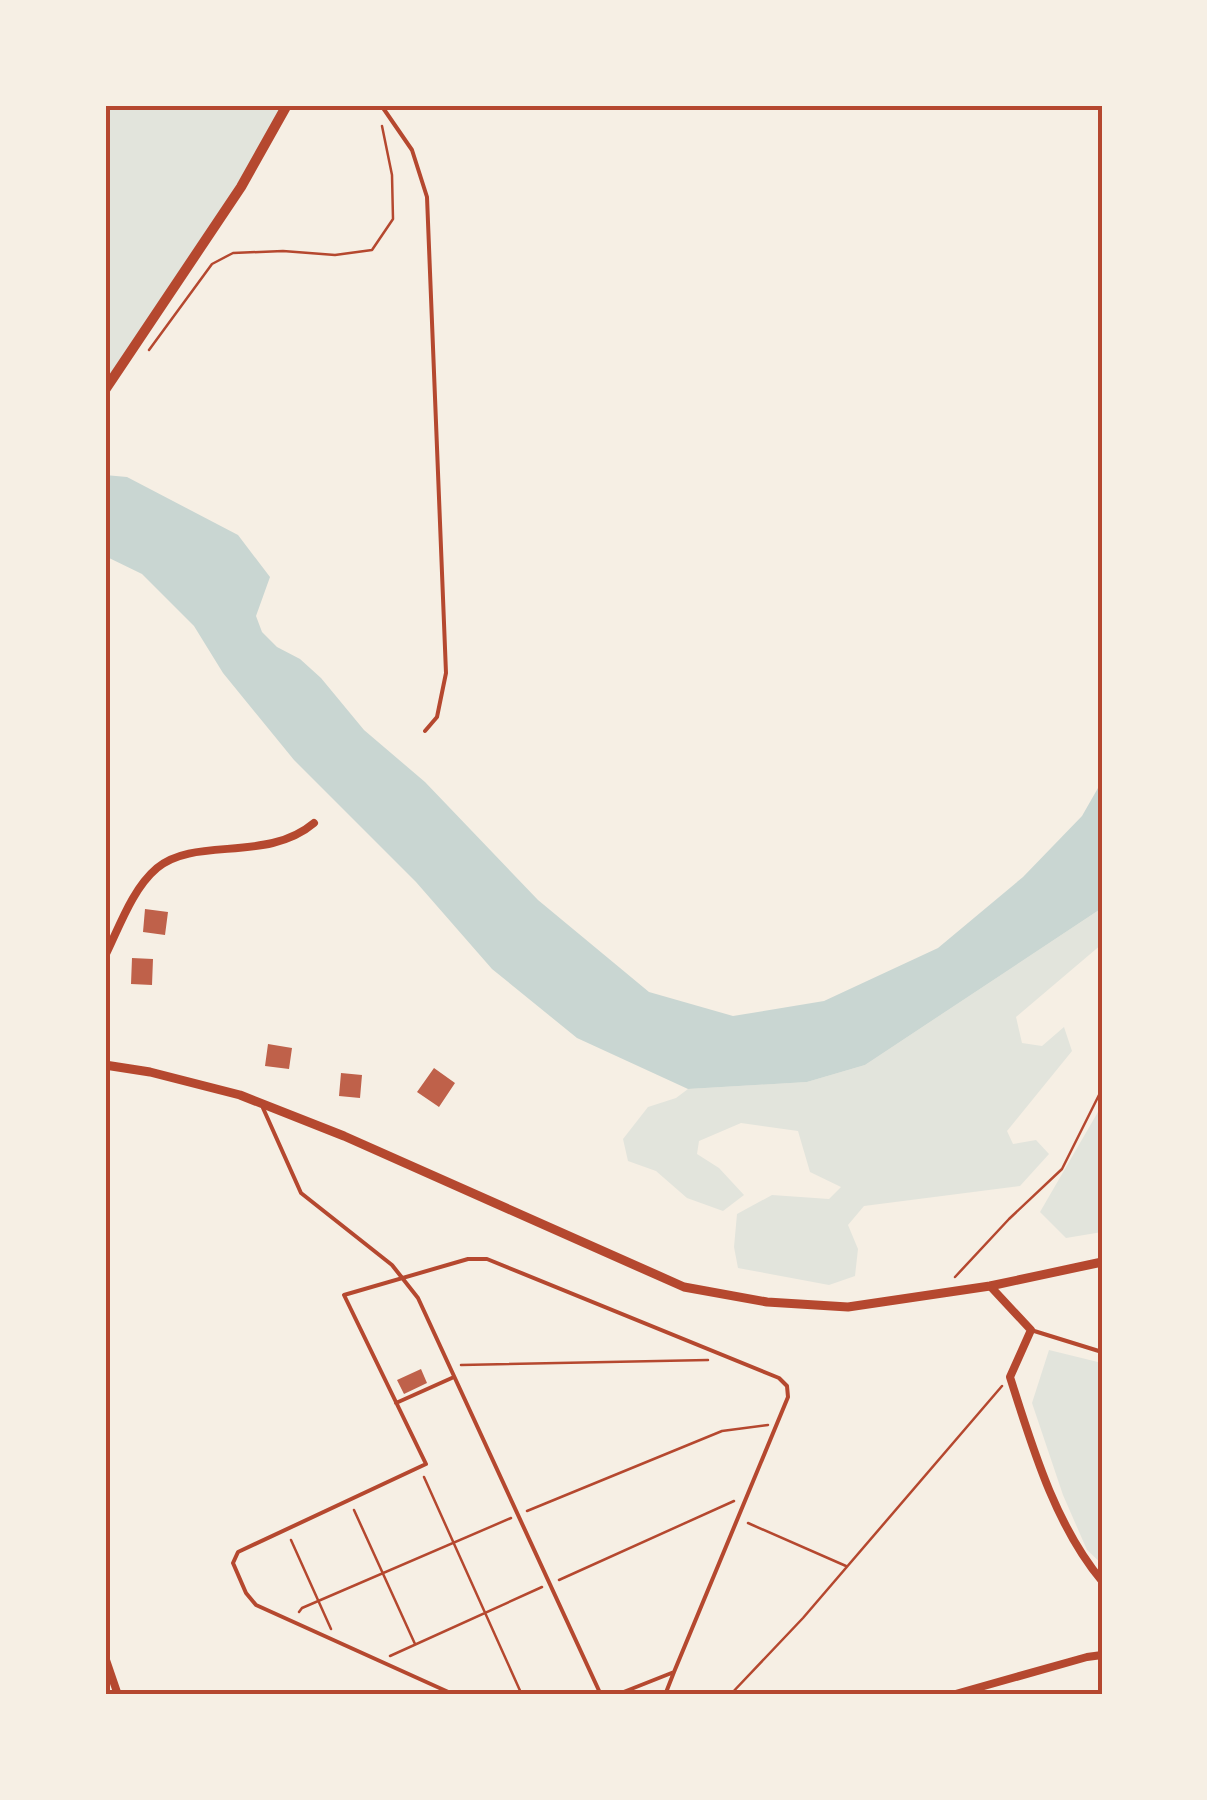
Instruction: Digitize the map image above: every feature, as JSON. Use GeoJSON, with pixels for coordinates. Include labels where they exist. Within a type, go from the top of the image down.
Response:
{"type":"FeatureCollection","features":[{"type":"Feature","properties":{"kind":"main road"},"geometry":{"type":"LineString","coordinates":[[105,390],[240,187],[287,105]]}},
{"type":"Feature","properties":{"kind":"street"},"geometry":{"type":"LineString","coordinates":[[105,956],[138,891],[158,866],[194,853],[274,844],[301,834],[314,823]]}},
{"type":"Feature","properties":{"kind":"street"},"geometry":{"type":"LineString","coordinates":[[105,1064],[150,1072],[261,1104],[344,1136],[684,1287],[767,1302],[848,1307],[990,1286],[1102,1262]]}},
{"type":"Feature","properties":{"kind":"street"},"geometry":{"type":"LineString","coordinates":[[990,1286],[1031,1330],[1010,1377],[1032,1446],[1080,1556],[1102,1581]]}},
{"type":"Feature","properties":{"kind":"street"},"geometry":{"type":"LineString","coordinates":[[952,1695],[1087,1656],[1102,1656]]}},
{"type":"Feature","properties":{"kind":"street"},"geometry":{"type":"LineString","coordinates":[[105,1657],[118,1695]]}},
{"type":"Feature","properties":{"kind":"lane"},"geometry":{"type":"LineString","coordinates":[[381,105],[412,150],[427,197],[446,673],[437,717],[425,731]]}},
{"type":"Feature","properties":{"kind":"lane"},"geometry":{"type":"LineString","coordinates":[[261,1104],[301,1193],[392,1265],[418,1298],[601,1695]]}},
{"type":"Feature","properties":{"kind":"lane"},"geometry":{"type":"LineString","coordinates":[[456,1695],[256,1605],[246,1593],[234,1563],[238,1552],[426,1464],[344,1295],[468,1258],[487,1260],[778,1378],[787,1386],[788,1397],[665,1695]]}},
{"type":"Feature","properties":{"kind":"lane"},"geometry":{"type":"LineString","coordinates":[[1031,1330],[1102,1352]]}},
{"type":"Feature","properties":{"kind":"lane"},"geometry":{"type":"LineString","coordinates":[[396,1402],[454,1377]]}},
{"type":"Feature","properties":{"kind":"lane"},"geometry":{"type":"LineString","coordinates":[[616,1695],[674,1672]]}},
{"type":"Feature","properties":{"kind":"path"},"geometry":{"type":"LineString","coordinates":[[136,352],[151,350],[212,264],[233,253],[335,255],[372,250],[393,219],[392,174],[381,122]]}},
{"type":"Feature","properties":{"kind":"path"},"geometry":{"type":"LineString","coordinates":[[940,1293],[1009,1219],[1062,1170],[1102,1090]]}},
{"type":"Feature","properties":{"kind":"path"},"geometry":{"type":"LineString","coordinates":[[449,1366],[729,1358]]}},
{"type":"Feature","properties":{"kind":"path"},"geometry":{"type":"LineString","coordinates":[[730,1695],[848,1567],[1010,1377]]}},
{"type":"Feature","properties":{"kind":"path"},"geometry":{"type":"LineString","coordinates":[[294,1622],[302,1608],[722,1431],[777,1424]]}},
{"type":"Feature","properties":{"kind":"path"},"geometry":{"type":"LineString","coordinates":[[419,1467],[522,1695]]}},
{"type":"Feature","properties":{"kind":"path"},"geometry":{"type":"LineString","coordinates":[[380,1661],[748,1494]]}},
{"type":"Feature","properties":{"kind":"path"},"geometry":{"type":"LineString","coordinates":[[350,1500],[416,1645]]}},
{"type":"Feature","properties":{"kind":"path"},"geometry":{"type":"LineString","coordinates":[[738,1518],[848,1567]]}},
{"type":"Feature","properties":{"kind":"path"},"geometry":{"type":"LineString","coordinates":[[286,1530],[336,1641]]}},
{"type":"Feature","properties":{"kind":"shaded area"},"geometry":{"type":"Polygon","coordinates":[[[105,105],[287,105],[241,187],[105,390],[105,105]]]}},
{"type":"Feature","properties":{"kind":"shaded area"},"geometry":{"type":"Polygon","coordinates":[[[105,475],[127,477],[238,535],[270,577],[256,616],[262,632],[321,678],[364,730],[425,782],[538,900],[649,992],[733,1016],[824,1001],[938,948],[1023,877],[1082,816],[1102,781],[1102,908],[865,1065],[807,1082],[688,1089],[577,1038],[492,969],[416,882],[294,760],[223,673],[194,626],[142,574],[105,556],[105,475]]]}},
{"type":"Feature","properties":{"kind":"shaded area"},"geometry":{"type":"Polygon","coordinates":[[[1102,908],[1102,944],[1016,1017],[1022,1043],[1042,1046],[1064,1027],[1072,1051],[1007,1131],[1013,1144],[1036,1140],[1049,1154],[1020,1186],[864,1206],[848,1225],[858,1249],[855,1276],[829,1285],[738,1268],[734,1247],[737,1214],[772,1195],[829,1199],[841,1187],[810,1172],[798,1131],[741,1123],[699,1141],[697,1154],[719,1168],[744,1195],[723,1211],[687,1198],[656,1171],[628,1161],[623,1139],[648,1107],[676,1098],[688,1089],[807,1082],[865,1065],[1102,908]]]}},
{"type":"Feature","properties":{"kind":"shaded area"},"geometry":{"type":"Polygon","coordinates":[[[1102,1105],[1102,1232],[1066,1238],[1040,1212],[1102,1105]]]}},
{"type":"Feature","properties":{"kind":"shaded area"},"geometry":{"type":"Polygon","coordinates":[[[1049,1350],[1102,1363],[1102,1564],[1087,1550],[1063,1495],[1032,1403],[1049,1350]]]}},
{"type":"Feature","properties":{"kind":"building"},"geometry":{"type":"Polygon","coordinates":[[[145,909],[168,912],[165,935],[143,932],[145,909]]]}},
{"type":"Feature","properties":{"kind":"building"},"geometry":{"type":"Polygon","coordinates":[[[132,958],[153,959],[152,985],[131,984],[132,958]]]}},
{"type":"Feature","properties":{"kind":"building"},"geometry":{"type":"Polygon","coordinates":[[[268,1044],[292,1048],[289,1069],[265,1066],[268,1044]]]}},
{"type":"Feature","properties":{"kind":"building"},"geometry":{"type":"Polygon","coordinates":[[[434,1068],[455,1083],[439,1107],[417,1092],[434,1068]]]}},
{"type":"Feature","properties":{"kind":"building"},"geometry":{"type":"Polygon","coordinates":[[[341,1073],[362,1075],[360,1098],[339,1096],[341,1073]]]}},
{"type":"Feature","properties":{"kind":"building"},"geometry":{"type":"Polygon","coordinates":[[[421,1369],[427,1383],[404,1394],[397,1380],[421,1369]]]}}]}
